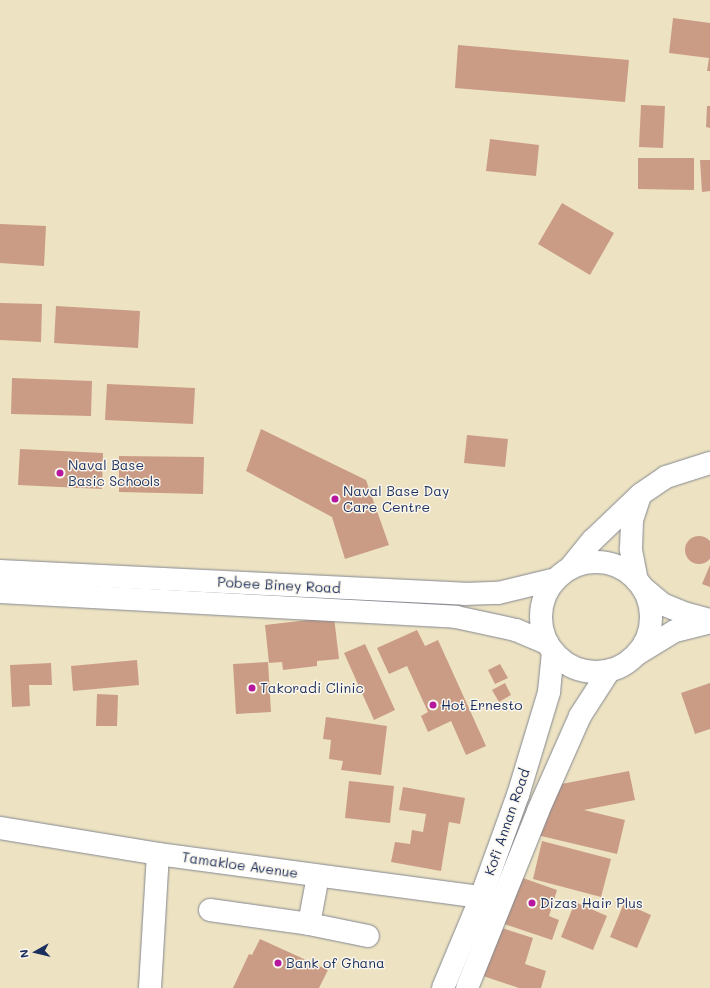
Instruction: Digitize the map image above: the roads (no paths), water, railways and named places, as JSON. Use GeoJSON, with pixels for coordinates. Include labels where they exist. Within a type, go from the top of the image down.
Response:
{"type":"FeatureCollection","features":[{"type":"Feature","properties":{"kind":"street"},"geometry":{"type":"LineString","coordinates":[[710,463],[666,477],[641,494],[593,540],[546,593],[541,609],[541,627],[550,647],[564,663],[578,670],[593,673],[609,671],[624,664],[637,654],[675,631],[710,621]]}},
{"type":"Feature","properties":{"kind":"street"},"geometry":{"type":"LineString","coordinates":[[637,654],[646,640],[650,625],[650,609],[640,584],[631,549],[632,520],[641,494]]}},
{"type":"Feature","properties":{"kind":"street"},"geometry":{"type":"LineString","coordinates":[[563,573],[587,562],[606,562],[623,569],[662,604],[710,621]]}},
{"type":"Feature","properties":{"kind":"street","name":"Pobee Biney Road"},"geometry":{"type":"LineString","coordinates":[[0,571],[464,594],[498,593],[563,573]]}},
{"type":"Feature","properties":{"kind":"street","name":"Pobee Biney Road"},"geometry":{"type":"LineString","coordinates":[[0,592],[456,617],[516,630],[550,647]]}},
{"type":"Feature","properties":{"kind":"street","name":"Kofi Annan Road"},"geometry":{"type":"LineString","coordinates":[[443,988],[481,897],[518,795],[549,692],[550,647]]}},
{"type":"Feature","properties":{"kind":"street","name":"Kofi Annan Road"},"geometry":{"type":"LineString","coordinates":[[467,988],[538,811],[577,723],[609,671]]}},
{"type":"Feature","properties":{"kind":"street","name":"Tamakloe Avenue"},"geometry":{"type":"LineString","coordinates":[[0,828],[158,854],[481,897]]}},
{"type":"Feature","properties":{"kind":"street"},"geometry":{"type":"LineString","coordinates":[[150,988],[158,854]]}},
{"type":"Feature","properties":{"kind":"street"},"geometry":{"type":"LineString","coordinates":[[309,924],[318,876]]}},
{"type":"Feature","properties":{"kind":"street"},"geometry":{"type":"LineString","coordinates":[[210,910],[309,924],[368,936]]}},
{"type":"Feature","properties":{"kind":"place","name":"Naval Base Basic Schools"},"geometry":{"type":"Point","coordinates":[60,473]}},
{"type":"Feature","properties":{"kind":"place","name":"Naval Base Day Care Centre"},"geometry":{"type":"Point","coordinates":[335,499]}},
{"type":"Feature","properties":{"kind":"place","name":"Takoradi Clinic"},"geometry":{"type":"Point","coordinates":[252,688]}},
{"type":"Feature","properties":{"kind":"place","name":"Hot Ernesto"},"geometry":{"type":"Point","coordinates":[433,705]}},
{"type":"Feature","properties":{"kind":"place","name":"Dizas Hair Plus"},"geometry":{"type":"Point","coordinates":[532,903]}},
{"type":"Feature","properties":{"kind":"place","name":"Bank of Ghana"},"geometry":{"type":"Point","coordinates":[278,963]}}]}
